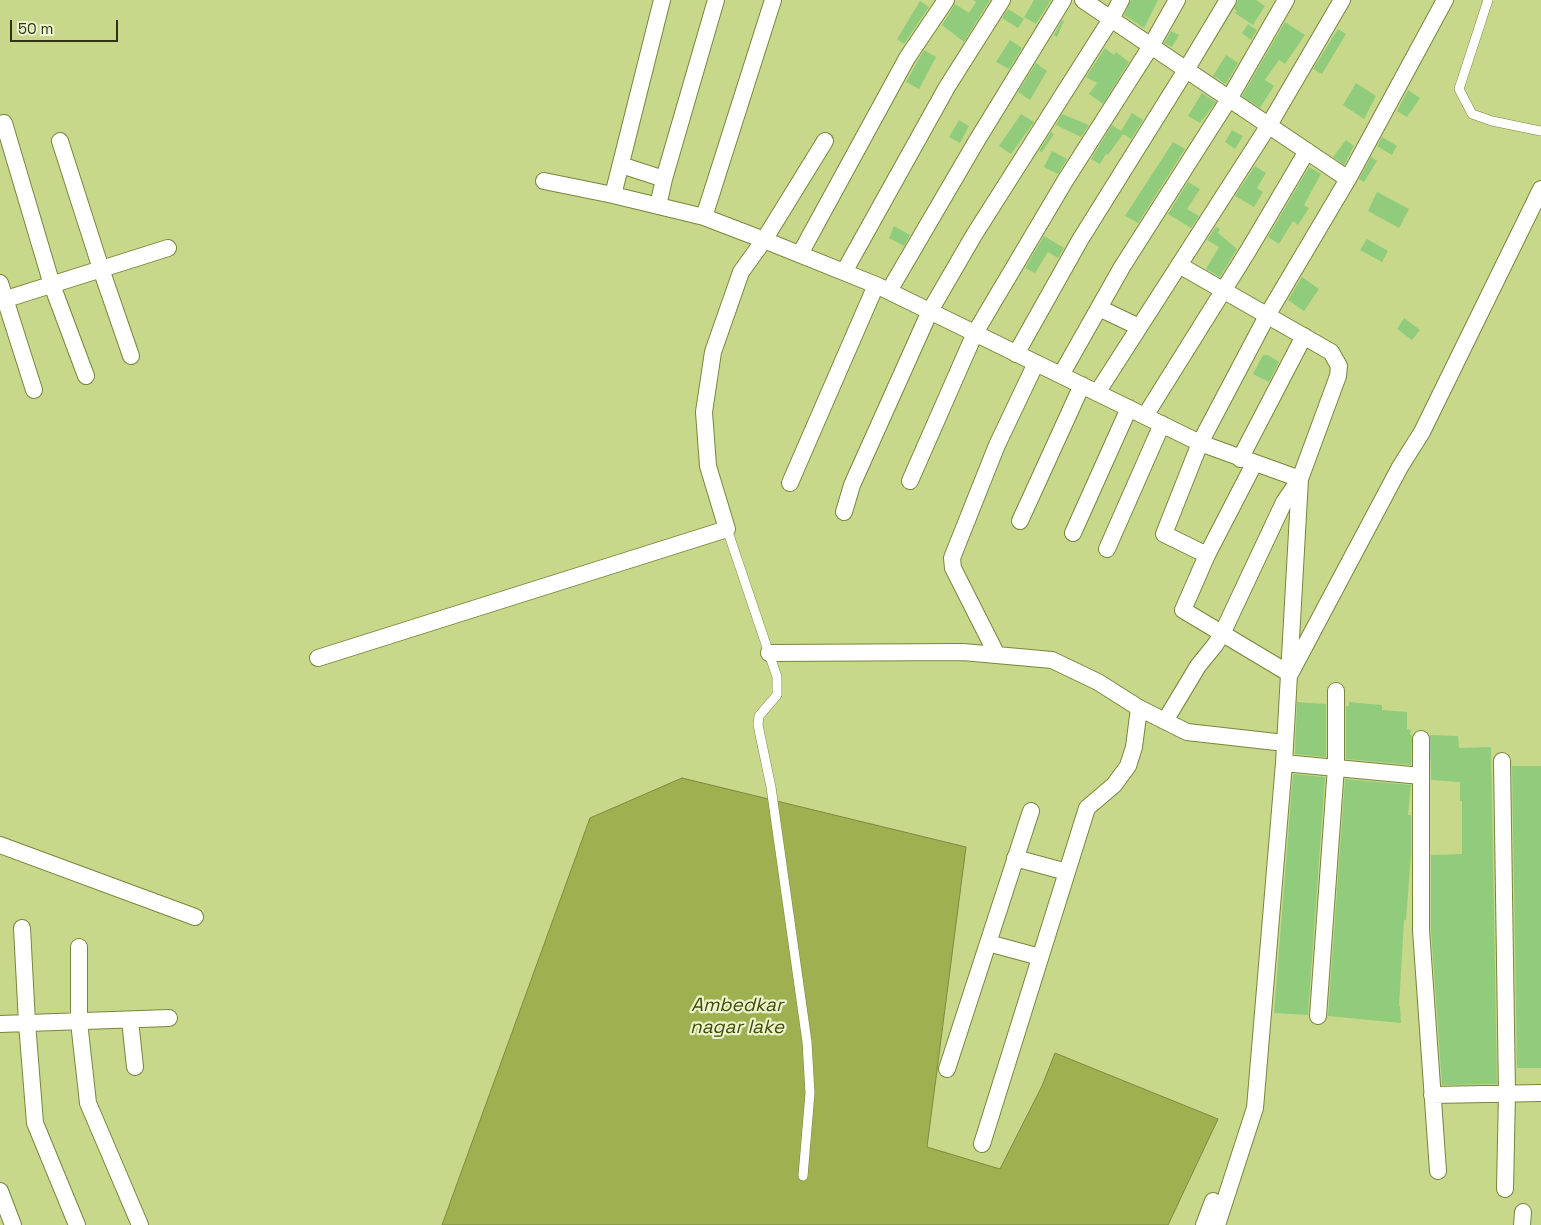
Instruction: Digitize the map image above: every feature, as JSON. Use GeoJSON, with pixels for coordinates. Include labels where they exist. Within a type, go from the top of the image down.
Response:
{"type":"FeatureCollection","features":[{"type":"Feature","properties":{"kind":"street"},"geometry":{"type":"LineString","coordinates":[[612,195],[662,0]]}},
{"type":"Feature","properties":{"kind":"street"},"geometry":{"type":"LineString","coordinates":[[658,206],[664,179],[716,0]]}},
{"type":"Feature","properties":{"kind":"street"},"geometry":{"type":"LineString","coordinates":[[704,217],[773,0]]}},
{"type":"Feature","properties":{"kind":"street"},"geometry":{"type":"LineString","coordinates":[[800,254],[907,58],[946,0]]}},
{"type":"Feature","properties":{"kind":"street"},"geometry":{"type":"LineString","coordinates":[[844,272],[947,87],[1002,0]]}},
{"type":"Feature","properties":{"kind":"street"},"geometry":{"type":"LineString","coordinates":[[790,483],[882,288],[976,142],[1063,0]]}},
{"type":"Feature","properties":{"kind":"street"},"geometry":{"type":"LineString","coordinates":[[1083,0],[1348,179]]}},
{"type":"Feature","properties":{"kind":"street"},"geometry":{"type":"LineString","coordinates":[[844,512],[852,486],[930,312],[1022,157],[1120,0]]}},
{"type":"Feature","properties":{"kind":"street"},"geometry":{"type":"LineString","coordinates":[[910,481],[976,333],[1065,181],[1151,46],[1177,0]]}},
{"type":"Feature","properties":{"kind":"street"},"geometry":{"type":"LineString","coordinates":[[1016,354],[1097,212],[1228,0]]}},
{"type":"Feature","properties":{"kind":"street"},"geometry":{"type":"LineString","coordinates":[[1061,375],[1122,267],[1229,98],[1286,0]]}},
{"type":"Feature","properties":{"kind":"street"},"geometry":{"type":"LineString","coordinates":[[1097,392],[1268,125],[1342,0]]}},
{"type":"Feature","properties":{"kind":"street"},"geometry":{"type":"LineString","coordinates":[[1207,555],[1164,534],[1200,443],[1268,314],[1348,179],[1445,0]]}},
{"type":"Feature","properties":{"kind":"street"},"geometry":{"type":"LineString","coordinates":[[4,123],[52,284],[86,376]]}},
{"type":"Feature","properties":{"kind":"street"},"geometry":{"type":"LineString","coordinates":[[60,141],[101,269],[132,356]]}},
{"type":"Feature","properties":{"kind":"street"},"geometry":{"type":"LineString","coordinates":[[318,658],[727,529],[708,466],[704,412],[713,352],[741,272],[764,240],[825,141]]}},
{"type":"Feature","properties":{"kind":"street"},"geometry":{"type":"LineString","coordinates":[[1145,416],[1307,151]]}},
{"type":"Feature","properties":{"kind":"street"},"geometry":{"type":"LineString","coordinates":[[621,165],[664,179]]}},
{"type":"Feature","properties":{"kind":"street"},"geometry":{"type":"LineString","coordinates":[[544,181],[704,217],[800,254],[882,288],[1200,443],[1300,479]]}},
{"type":"Feature","properties":{"kind":"street"},"geometry":{"type":"LineString","coordinates":[[1290,674],[1400,467],[1422,432],[1541,189]]}},
{"type":"Feature","properties":{"kind":"street"},"geometry":{"type":"LineString","coordinates":[[3,300],[168,248]]}},
{"type":"Feature","properties":{"kind":"street"},"geometry":{"type":"LineString","coordinates":[[1165,721],[1198,666],[1215,646],[1222,634],[1284,502],[1300,479],[1338,376],[1339,366],[1331,352],[1268,314],[1179,265]]}},
{"type":"Feature","properties":{"kind":"street"},"geometry":{"type":"LineString","coordinates":[[0,283],[3,300],[34,390]]}},
{"type":"Feature","properties":{"kind":"street"},"geometry":{"type":"LineString","coordinates":[[1099,308],[1139,327]]}},
{"type":"Feature","properties":{"kind":"street"},"geometry":{"type":"LineString","coordinates":[[1290,674],[1183,610],[1247,461],[1304,336]]}},
{"type":"Feature","properties":{"kind":"street"},"geometry":{"type":"LineString","coordinates":[[997,655],[953,568],[952,558],[997,445],[1036,363]]}},
{"type":"Feature","properties":{"kind":"street"},"geometry":{"type":"LineString","coordinates":[[1020,521],[1082,385]]}},
{"type":"Feature","properties":{"kind":"street"},"geometry":{"type":"LineString","coordinates":[[1073,533],[1129,408]]}},
{"type":"Feature","properties":{"kind":"street"},"geometry":{"type":"LineString","coordinates":[[1106,549],[1162,424]]}},
{"type":"Feature","properties":{"kind":"street"},"geometry":{"type":"LineString","coordinates":[[1216,1225],[1254,1108],[1284,763],[1300,479]]}},
{"type":"Feature","properties":{"kind":"street"},"geometry":{"type":"LineString","coordinates":[[769,653],[963,652],[1052,660],[1098,682],[1139,708],[1187,732],[1285,743]]}},
{"type":"Feature","properties":{"kind":"street"},"geometry":{"type":"LineString","coordinates":[[1318,1016],[1336,768],[1336,691]]}},
{"type":"Feature","properties":{"kind":"street"},"geometry":{"type":"LineString","coordinates":[[982,1144],[1087,808],[1114,785],[1128,766],[1134,747],[1139,708]]}},
{"type":"Feature","properties":{"kind":"street"},"geometry":{"type":"LineString","coordinates":[[1421,739],[1421,930],[1438,1171]]}},
{"type":"Feature","properties":{"kind":"street"},"geometry":{"type":"LineString","coordinates":[[1502,761],[1507,1093],[1505,1189]]}},
{"type":"Feature","properties":{"kind":"street"},"geometry":{"type":"LineString","coordinates":[[1284,763],[1421,776]]}},
{"type":"Feature","properties":{"kind":"street"},"geometry":{"type":"LineString","coordinates":[[947,1069],[1031,811]]}},
{"type":"Feature","properties":{"kind":"street"},"geometry":{"type":"LineString","coordinates":[[0,845],[196,917]]}},
{"type":"Feature","properties":{"kind":"street"},"geometry":{"type":"LineString","coordinates":[[1015,858],[1067,872]]}},
{"type":"Feature","properties":{"kind":"street"},"geometry":{"type":"LineString","coordinates":[[22,928],[35,1124],[77,1225]]}},
{"type":"Feature","properties":{"kind":"street"},"geometry":{"type":"LineString","coordinates":[[988,943],[1040,957]]}},
{"type":"Feature","properties":{"kind":"street"},"geometry":{"type":"LineString","coordinates":[[79,947],[79,1022],[88,1103],[140,1225]]}},
{"type":"Feature","properties":{"kind":"street"},"geometry":{"type":"LineString","coordinates":[[0,1024],[169,1018]]}},
{"type":"Feature","properties":{"kind":"street"},"geometry":{"type":"LineString","coordinates":[[130,1020],[135,1067]]}},
{"type":"Feature","properties":{"kind":"street"},"geometry":{"type":"LineString","coordinates":[[1204,1225],[1242,1116],[1259,1048]]}},
{"type":"Feature","properties":{"kind":"street"},"geometry":{"type":"LineString","coordinates":[[1432,1095],[1541,1092]]}},
{"type":"Feature","properties":{"kind":"street"},"geometry":{"type":"LineString","coordinates":[[0,1191],[14,1225]]}},
{"type":"Feature","properties":{"kind":"lane"},"geometry":{"type":"LineString","coordinates":[[1488,0],[1459,89],[1472,114],[1541,131]]}},
{"type":"Feature","properties":{"kind":"lane"},"geometry":{"type":"LineString","coordinates":[[727,529],[777,677],[777,695],[759,716],[758,725],[771,787],[807,1042],[810,1093],[803,1176]]}},
{"type":"Feature","properties":{"kind":"water","name":"Ambedkar nagar lake"},"geometry":{"type":"Polygon","coordinates":[[[682,778],[966,847],[927,1147],[1000,1169],[1042,1086],[1055,1053],[1218,1119],[1168,1225],[442,1225],[590,818],[682,778]]]}},
{"type":"Feature","properties":{"kind":"building"},"geometry":{"type":"Polygon","coordinates":[[[973,0],[990,0],[964,42],[942,25],[955,4],[969,13],[976,2],[973,0]]]}},
{"type":"Feature","properties":{"kind":"building"},"geometry":{"type":"Polygon","coordinates":[[[1034,0],[1051,0],[1036,24],[1024,17],[1034,0]]]}},
{"type":"Feature","properties":{"kind":"building"},"geometry":{"type":"Polygon","coordinates":[[[1131,0],[1158,0],[1144,28],[1124,15],[1131,0]]]}},
{"type":"Feature","properties":{"kind":"building"},"geometry":{"type":"Polygon","coordinates":[[[1238,0],[1256,0],[1265,6],[1253,25],[1235,13],[1237,11],[1234,9],[1238,0]]]}},
{"type":"Feature","properties":{"kind":"building"},"geometry":{"type":"Polygon","coordinates":[[[920,1],[929,7],[904,44],[897,39],[920,1]]]}},
{"type":"Feature","properties":{"kind":"building"},"geometry":{"type":"Polygon","coordinates":[[[1008,9],[1024,19],[1018,28],[1002,18],[1008,9]]]}},
{"type":"Feature","properties":{"kind":"building"},"geometry":{"type":"Polygon","coordinates":[[[1062,20],[1064,21],[1057,37],[1054,35],[1062,20]]]}},
{"type":"Feature","properties":{"kind":"building"},"geometry":{"type":"Polygon","coordinates":[[[1285,22],[1305,35],[1285,64],[1279,60],[1265,80],[1274,86],[1260,108],[1242,96],[1285,22]]]}},
{"type":"Feature","properties":{"kind":"building"},"geometry":{"type":"Polygon","coordinates":[[[1248,24],[1257,30],[1251,40],[1242,33],[1248,24]]]}},
{"type":"Feature","properties":{"kind":"building"},"geometry":{"type":"Polygon","coordinates":[[[1338,29],[1346,34],[1322,74],[1313,69],[1338,29]]]}},
{"type":"Feature","properties":{"kind":"building"},"geometry":{"type":"Polygon","coordinates":[[[1171,31],[1179,35],[1172,47],[1164,43],[1171,31]]]}},
{"type":"Feature","properties":{"kind":"building"},"geometry":{"type":"Polygon","coordinates":[[[1010,40],[1022,48],[1009,69],[996,62],[1010,40]]]}},
{"type":"Feature","properties":{"kind":"building"},"geometry":{"type":"Polygon","coordinates":[[[1105,48],[1114,55],[1116,52],[1129,62],[1103,104],[1089,94],[1097,83],[1086,77],[1105,48]]]}},
{"type":"Feature","properties":{"kind":"building"},"geometry":{"type":"Polygon","coordinates":[[[924,50],[936,57],[919,89],[906,82],[924,50]]]}},
{"type":"Feature","properties":{"kind":"building"},"geometry":{"type":"Polygon","coordinates":[[[1226,55],[1238,63],[1226,84],[1213,76],[1226,55]]]}},
{"type":"Feature","properties":{"kind":"building"},"geometry":{"type":"Polygon","coordinates":[[[1036,63],[1047,71],[1030,100],[1018,92],[1036,63]]]}},
{"type":"Feature","properties":{"kind":"building"},"geometry":{"type":"Polygon","coordinates":[[[1356,83],[1376,96],[1364,119],[1343,105],[1356,83]]]}},
{"type":"Feature","properties":{"kind":"building"},"geometry":{"type":"Polygon","coordinates":[[[1408,90],[1420,98],[1407,117],[1397,111],[1408,90]]]}},
{"type":"Feature","properties":{"kind":"building"},"geometry":{"type":"Polygon","coordinates":[[[1202,93],[1216,102],[1200,123],[1188,116],[1202,93]]]}},
{"type":"Feature","properties":{"kind":"building"},"geometry":{"type":"Polygon","coordinates":[[[1132,113],[1143,120],[1131,139],[1123,134],[1100,164],[1091,159],[1112,125],[1121,131],[1132,113]]]}},
{"type":"Feature","properties":{"kind":"building"},"geometry":{"type":"Polygon","coordinates":[[[1021,114],[1034,122],[1011,154],[999,146],[1021,114]]]}},
{"type":"Feature","properties":{"kind":"building"},"geometry":{"type":"Polygon","coordinates":[[[1062,114],[1089,125],[1081,137],[1056,125],[1062,114]]]}},
{"type":"Feature","properties":{"kind":"building"},"geometry":{"type":"Polygon","coordinates":[[[959,120],[969,126],[960,143],[949,137],[959,120]]]}},
{"type":"Feature","properties":{"kind":"building"},"geometry":{"type":"Polygon","coordinates":[[[1232,130],[1243,136],[1235,149],[1225,142],[1232,130]]]}},
{"type":"Feature","properties":{"kind":"building"},"geometry":{"type":"Polygon","coordinates":[[[1051,132],[1054,134],[1042,152],[1039,151],[1051,132]]]}},
{"type":"Feature","properties":{"kind":"building"},"geometry":{"type":"Polygon","coordinates":[[[1382,137],[1397,146],[1392,155],[1377,146],[1382,137]]]}},
{"type":"Feature","properties":{"kind":"building"},"geometry":{"type":"Polygon","coordinates":[[[1346,140],[1354,146],[1344,165],[1333,157],[1346,140]]]}},
{"type":"Feature","properties":{"kind":"building"},"geometry":{"type":"Polygon","coordinates":[[[1173,142],[1185,149],[1138,223],[1125,216],[1173,142]]]}},
{"type":"Feature","properties":{"kind":"building"},"geometry":{"type":"Polygon","coordinates":[[[1052,151],[1067,159],[1058,174],[1044,167],[1052,151]]]}},
{"type":"Feature","properties":{"kind":"building"},"geometry":{"type":"Polygon","coordinates":[[[1371,157],[1377,161],[1364,182],[1359,179],[1371,157]]]}},
{"type":"Feature","properties":{"kind":"building"},"geometry":{"type":"Polygon","coordinates":[[[1255,166],[1266,173],[1257,188],[1263,192],[1254,207],[1235,196],[1255,166]]]}},
{"type":"Feature","properties":{"kind":"building"},"geometry":{"type":"Polygon","coordinates":[[[1309,167],[1321,174],[1304,205],[1309,208],[1298,225],[1293,221],[1279,244],[1268,237],[1309,167]]]}},
{"type":"Feature","properties":{"kind":"building"},"geometry":{"type":"Polygon","coordinates":[[[1188,182],[1200,189],[1187,209],[1199,216],[1191,228],[1168,214],[1188,182]]]}},
{"type":"Feature","properties":{"kind":"building"},"geometry":{"type":"Polygon","coordinates":[[[1377,192],[1409,209],[1399,228],[1368,211],[1377,192]]]}},
{"type":"Feature","properties":{"kind":"building"},"geometry":{"type":"Polygon","coordinates":[[[894,226],[910,235],[904,246],[889,238],[894,226]]]}},
{"type":"Feature","properties":{"kind":"building"},"geometry":{"type":"Polygon","coordinates":[[[1216,227],[1220,229],[1218,233],[1237,249],[1220,277],[1206,269],[1219,247],[1207,240],[1216,227]]]}},
{"type":"Feature","properties":{"kind":"building"},"geometry":{"type":"Polygon","coordinates":[[[1044,236],[1064,248],[1058,258],[1048,252],[1035,273],[1025,268],[1044,236]]]}},
{"type":"Feature","properties":{"kind":"building"},"geometry":{"type":"Polygon","coordinates":[[[1367,239],[1388,251],[1382,262],[1360,250],[1367,239]]]}},
{"type":"Feature","properties":{"kind":"building"},"geometry":{"type":"Polygon","coordinates":[[[1302,277],[1319,289],[1304,311],[1288,300],[1302,277]]]}},
{"type":"Feature","properties":{"kind":"building"},"geometry":{"type":"Polygon","coordinates":[[[1404,318],[1420,330],[1412,340],[1397,329],[1404,318]]]}},
{"type":"Feature","properties":{"kind":"building"},"geometry":{"type":"Polygon","coordinates":[[[1263,355],[1268,355],[1279,362],[1269,382],[1253,374],[1263,355]]]}},
{"type":"Feature","properties":{"kind":"building"},"geometry":{"type":"Polygon","coordinates":[[[1297,702],[1326,704],[1326,757],[1295,754],[1297,702]]]}},
{"type":"Feature","properties":{"kind":"building"},"geometry":{"type":"Polygon","coordinates":[[[1349,702],[1382,705],[1382,710],[1407,712],[1407,729],[1411,730],[1410,735],[1412,735],[1411,765],[1346,759],[1346,706],[1349,706],[1349,702]]]}},
{"type":"Feature","properties":{"kind":"building"},"geometry":{"type":"Polygon","coordinates":[[[1430,735],[1458,736],[1459,748],[1491,747],[1497,1084],[1442,1085],[1431,930],[1431,855],[1462,854],[1462,801],[1460,801],[1460,782],[1431,780],[1430,735]]]}},
{"type":"Feature","properties":{"kind":"building"},"geometry":{"type":"Polygon","coordinates":[[[1512,766],[1541,766],[1541,1068],[1517,1068],[1512,766]]]}},
{"type":"Feature","properties":{"kind":"building"},"geometry":{"type":"Polygon","coordinates":[[[1293,774],[1325,777],[1308,1015],[1274,1013],[1293,774]]]}},
{"type":"Feature","properties":{"kind":"building"},"geometry":{"type":"Polygon","coordinates":[[[1345,779],[1411,785],[1408,815],[1411,815],[1411,854],[1406,920],[1404,920],[1399,1006],[1401,1023],[1328,1016],[1345,779]]]}}]}
